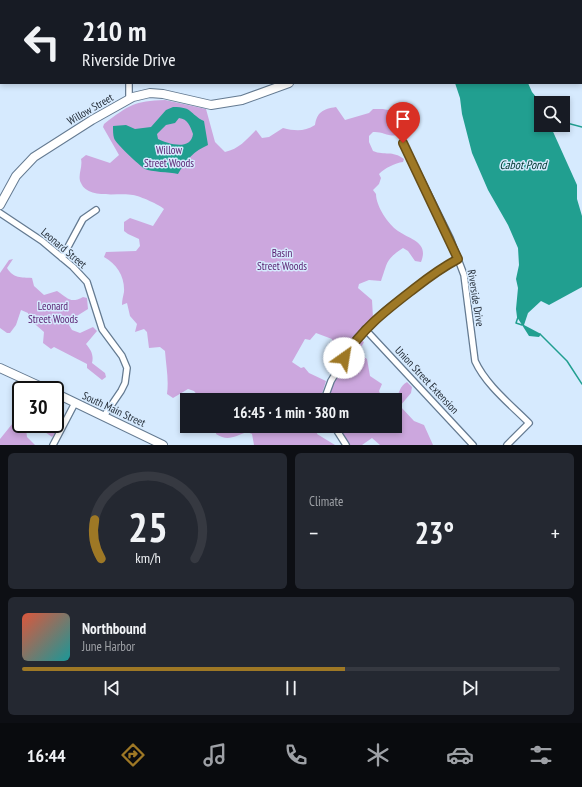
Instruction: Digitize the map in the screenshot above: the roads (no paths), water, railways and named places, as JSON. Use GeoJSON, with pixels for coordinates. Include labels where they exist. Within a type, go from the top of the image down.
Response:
{"type":"FeatureCollection","features":[{"type":"Feature","properties":{"kind":"street"},"geometry":{"type":"LineString","coordinates":[[128,84],[129,99]]}},
{"type":"Feature","properties":{"kind":"street","name":"Willow Street"},"geometry":{"type":"LineString","coordinates":[[0,205],[16,176],[34,156],[129,99],[150,93],[163,94],[211,105],[242,100],[286,84]]}},
{"type":"Feature","properties":{"kind":"street","name":"Riverside Drive"},"geometry":{"type":"LineString","coordinates":[[403,143],[458,259],[464,275],[475,361],[480,372],[492,386],[529,423],[507,445]]}},
{"type":"Feature","properties":{"kind":"street"},"geometry":{"type":"LineString","coordinates":[[62,258],[83,219],[96,210]]}},
{"type":"Feature","properties":{"kind":"street","name":"Leonard Street"},"geometry":{"type":"LineString","coordinates":[[0,213],[42,241],[87,282],[102,329],[122,356],[127,368],[122,387],[104,416]]}},
{"type":"Feature","properties":{"kind":"street"},"geometry":{"type":"LineString","coordinates":[[326,393],[336,371],[357,338],[365,329],[386,310],[434,274],[458,259]]}},
{"type":"Feature","properties":{"kind":"street","name":"Union Street Extension"},"geometry":{"type":"LineString","coordinates":[[365,329],[473,445]]}},
{"type":"Feature","properties":{"kind":"street"},"geometry":{"type":"LineString","coordinates":[[0,368],[28,381]]}},
{"type":"Feature","properties":{"kind":"street","name":"South Main Street"},"geometry":{"type":"LineString","coordinates":[[64,398],[163,445]]}},
{"type":"Feature","properties":{"kind":"street"},"geometry":{"type":"LineString","coordinates":[[53,445],[75,403]]}},
{"type":"Feature","properties":{"kind":"street"},"geometry":{"type":"LineString","coordinates":[[338,433],[346,445]]}},
{"type":"Feature","properties":{"kind":"water","name":"Cabot Pond"},"geometry":{"type":"Polygon","coordinates":[[[455,84],[528,84],[535,96],[534,96],[534,132],[553,132],[577,185],[577,199],[582,216],[582,287],[549,305],[541,301],[528,313],[524,325],[541,334],[539,337],[529,336],[517,317],[516,309],[518,288],[516,279],[519,265],[518,248],[508,225],[488,190],[472,153],[462,114],[460,98],[455,84]]]}},
{"type":"Feature","properties":{"kind":"water"},"geometry":{"type":"Polygon","coordinates":[[[173,107],[185,108],[204,121],[208,145],[191,156],[178,174],[145,169],[115,141],[114,137],[113,126],[126,125],[135,129],[151,127],[166,110],[173,107]],[[179,118],[175,123],[166,125],[157,134],[158,139],[167,143],[178,145],[188,143],[193,134],[188,123],[179,118]]]}},
{"type":"Feature","properties":{"kind":"waterway"},"geometry":{"type":"LineString","coordinates":[[570,124],[582,127]]}},
{"type":"Feature","properties":{"kind":"waterway"},"geometry":{"type":"LineString","coordinates":[[518,317],[516,323],[522,325]]}},
{"type":"Feature","properties":{"kind":"waterway"},"geometry":{"type":"LineString","coordinates":[[540,334],[567,361],[582,384]]}},
{"type":"Feature","properties":{"kind":"park label","name":"Willow Street Woods"},"geometry":{"type":"Point","coordinates":[169,156]}},
{"type":"Feature","properties":{"kind":"park label","name":"Basin Street Woods"},"geometry":{"type":"Point","coordinates":[282,259]}},
{"type":"Feature","properties":{"kind":"park label","name":"Leonard Street Woods"},"geometry":{"type":"Point","coordinates":[53,312]}}]}
